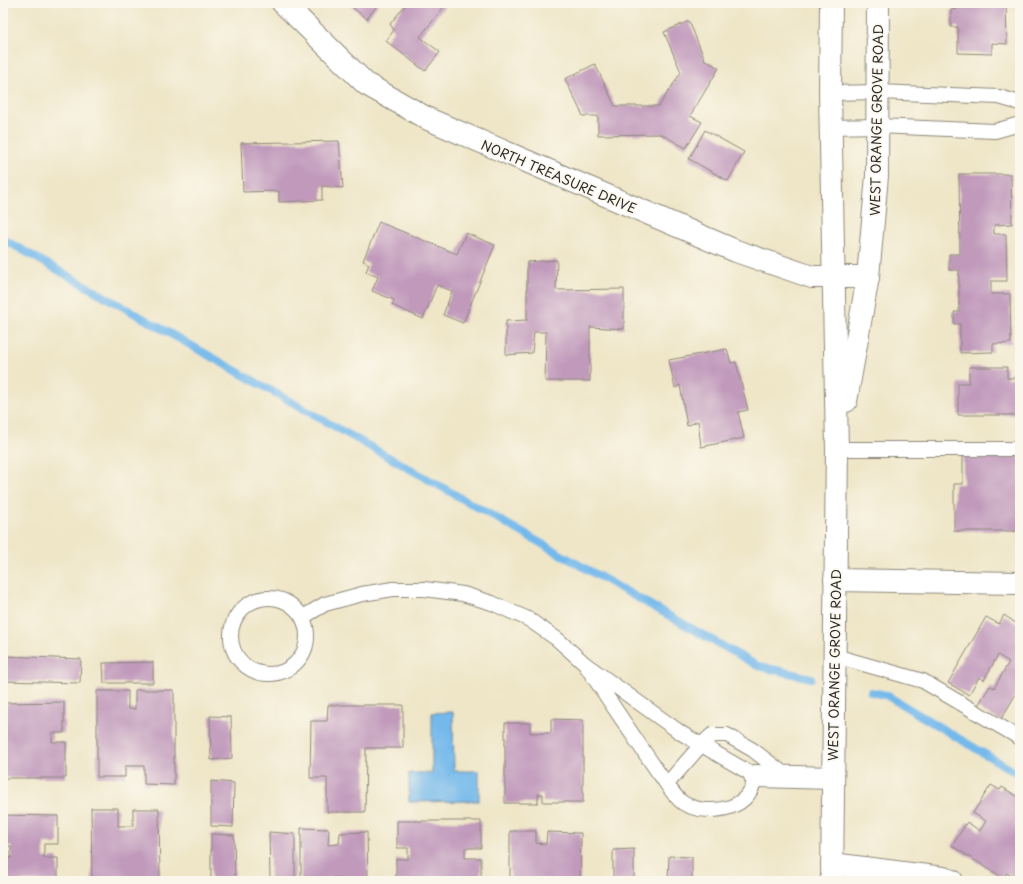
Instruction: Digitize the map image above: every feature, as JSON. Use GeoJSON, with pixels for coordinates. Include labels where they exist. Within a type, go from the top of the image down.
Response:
{"type":"FeatureCollection","features":[{"type":"Feature","properties":{"kind":"main road","name":"NORTH TREASURE DRIVE"},"geometry":{"type":"LineString","coordinates":[[283,3],[366,84],[428,119],[736,251],[812,277],[868,277]]}},
{"type":"Feature","properties":{"kind":"main road","name":"WEST ORANGE GROVE ROAD"},"geometry":{"type":"LineString","coordinates":[[831,3],[830,93],[837,449],[832,873]]}},
{"type":"Feature","properties":{"kind":"main road","name":"WEST ORANGE GROVE ROAD"},"geometry":{"type":"LineString","coordinates":[[837,449],[868,277],[877,176],[878,3]]}},
{"type":"Feature","properties":{"kind":"main road"},"geometry":{"type":"LineString","coordinates":[[836,580],[1020,583]]}},
{"type":"Feature","properties":{"kind":"main road"},"geometry":{"type":"LineString","coordinates":[[755,776],[833,778]]}},
{"type":"Feature","properties":{"kind":"main road"},"geometry":{"type":"LineString","coordinates":[[832,873],[943,878],[952,881]]}},
{"type":"Feature","properties":{"kind":"lane"},"geometry":{"type":"LineString","coordinates":[[830,93],[878,92],[999,97],[1020,103]]}},
{"type":"Feature","properties":{"kind":"lane"},"geometry":{"type":"LineString","coordinates":[[831,127],[877,126],[995,131],[1020,124]]}},
{"type":"Feature","properties":{"kind":"lane"},"geometry":{"type":"LineString","coordinates":[[837,449],[1020,449]]}},
{"type":"Feature","properties":{"kind":"lane"},"geometry":{"type":"LineString","coordinates":[[303,617],[326,604],[362,594],[393,589],[424,589],[463,594],[492,602],[528,619],[557,639],[585,664],[681,733],[755,776],[754,784],[748,796],[738,804],[725,809],[714,810],[691,807],[682,802],[667,784],[585,664]]}},
{"type":"Feature","properties":{"kind":"lane"},"geometry":{"type":"LineString","coordinates":[[273,598],[285,601],[295,608],[303,617],[307,630],[307,642],[304,655],[295,665],[284,672],[272,675],[259,674],[247,668],[238,659],[232,647],[231,634],[233,622],[249,603],[260,599],[273,598]]}},
{"type":"Feature","properties":{"kind":"lane"},"geometry":{"type":"LineString","coordinates":[[835,656],[924,681],[1020,738]]}},
{"type":"Feature","properties":{"kind":"lane"},"geometry":{"type":"LineString","coordinates":[[667,784],[701,745],[712,735],[727,735],[753,750],[788,777]]}},
{"type":"Feature","properties":{"kind":"water"},"geometry":{"type":"Polygon","coordinates":[[[453,712],[454,771],[479,771],[479,801],[409,802],[409,773],[432,773],[432,713],[453,712]]]}},
{"type":"Feature","properties":{"kind":"building"},"geometry":{"type":"Polygon","coordinates":[[[347,3],[379,3],[367,19],[347,3]]]}},
{"type":"Feature","properties":{"kind":"building"},"geometry":{"type":"Polygon","coordinates":[[[407,3],[446,4],[420,37],[440,52],[425,71],[386,41],[394,30],[390,24],[407,3]]]}},
{"type":"Feature","properties":{"kind":"building"},"geometry":{"type":"Polygon","coordinates":[[[957,3],[1006,3],[1007,44],[992,43],[992,54],[958,53],[958,27],[951,27],[951,10],[957,9],[957,3]]]}},
{"type":"Feature","properties":{"kind":"building"},"geometry":{"type":"Polygon","coordinates":[[[689,21],[705,60],[719,68],[690,116],[702,122],[686,148],[661,134],[598,135],[598,116],[583,116],[565,79],[595,64],[615,106],[659,106],[681,72],[664,32],[689,21]]]}},
{"type":"Feature","properties":{"kind":"building"},"geometry":{"type":"Polygon","coordinates":[[[705,130],[744,152],[728,181],[689,159],[705,130]]]}},
{"type":"Feature","properties":{"kind":"building"},"geometry":{"type":"Polygon","coordinates":[[[339,141],[343,188],[322,186],[322,200],[279,202],[279,191],[243,192],[241,143],[339,141]]]}},
{"type":"Feature","properties":{"kind":"building"},"geometry":{"type":"Polygon","coordinates":[[[959,174],[1011,174],[1012,224],[994,225],[994,234],[1006,234],[1007,281],[991,281],[991,294],[1010,294],[1011,343],[993,344],[993,352],[960,353],[960,324],[954,324],[954,312],[959,312],[959,270],[949,270],[949,254],[960,254],[959,174]]]}},
{"type":"Feature","properties":{"kind":"building"},"geometry":{"type":"Polygon","coordinates":[[[379,222],[457,254],[466,233],[495,245],[463,323],[443,315],[452,291],[437,285],[423,319],[392,305],[394,300],[372,291],[378,277],[366,272],[369,264],[363,261],[379,222]]]}},
{"type":"Feature","properties":{"kind":"building"},"geometry":{"type":"Polygon","coordinates":[[[557,260],[556,290],[624,289],[624,329],[590,327],[590,381],[545,381],[546,332],[534,332],[532,353],[506,355],[506,321],[527,320],[527,262],[557,260]]]}},
{"type":"Feature","properties":{"kind":"building"},"geometry":{"type":"Polygon","coordinates":[[[727,349],[731,363],[736,362],[748,410],[738,412],[744,438],[701,447],[698,421],[687,426],[680,385],[675,388],[669,360],[727,349]]]}},
{"type":"Feature","properties":{"kind":"building"},"geometry":{"type":"Polygon","coordinates":[[[969,367],[1007,367],[1007,378],[1020,378],[1020,415],[958,415],[958,383],[969,383],[969,367]]]}},
{"type":"Feature","properties":{"kind":"building"},"geometry":{"type":"Polygon","coordinates":[[[963,453],[1020,454],[1020,531],[954,531],[954,484],[963,484],[963,453]]]}},
{"type":"Feature","properties":{"kind":"building"},"geometry":{"type":"Polygon","coordinates":[[[1004,615],[1020,626],[1020,687],[1000,721],[977,707],[990,686],[994,688],[1009,662],[998,655],[984,680],[979,677],[969,695],[948,683],[986,617],[999,624],[1004,615]]]}},
{"type":"Feature","properties":{"kind":"building"},"geometry":{"type":"Polygon","coordinates":[[[3,656],[81,659],[80,683],[3,681],[3,656]]]}},
{"type":"Feature","properties":{"kind":"building"},"geometry":{"type":"Polygon","coordinates":[[[153,662],[153,683],[104,683],[103,663],[153,662]]]}},
{"type":"Feature","properties":{"kind":"building"},"geometry":{"type":"Polygon","coordinates":[[[135,690],[174,690],[174,785],[144,784],[144,766],[125,766],[125,777],[97,777],[97,691],[128,691],[128,709],[135,709],[135,690]]]}},
{"type":"Feature","properties":{"kind":"building"},"geometry":{"type":"Polygon","coordinates":[[[64,702],[64,733],[52,733],[52,742],[66,742],[66,778],[3,778],[3,703],[64,702]]]}},
{"type":"Feature","properties":{"kind":"building"},"geometry":{"type":"Polygon","coordinates":[[[328,705],[403,705],[403,748],[366,748],[365,812],[327,812],[327,778],[310,778],[311,721],[327,721],[328,705]]]}},
{"type":"Feature","properties":{"kind":"building"},"geometry":{"type":"Polygon","coordinates":[[[210,716],[231,717],[232,758],[211,760],[210,716]]]}},
{"type":"Feature","properties":{"kind":"building"},"geometry":{"type":"Polygon","coordinates":[[[551,719],[583,720],[583,802],[543,802],[543,794],[538,794],[538,803],[505,803],[505,723],[530,723],[530,733],[551,733],[551,719]]]}},
{"type":"Feature","properties":{"kind":"building"},"geometry":{"type":"Polygon","coordinates":[[[211,781],[234,783],[233,827],[211,826],[211,781]]]}},
{"type":"Feature","properties":{"kind":"building"},"geometry":{"type":"Polygon","coordinates":[[[991,785],[1000,790],[1002,787],[1020,798],[1020,881],[1012,881],[1009,879],[1012,876],[1007,873],[1003,878],[952,846],[967,822],[980,831],[986,821],[973,813],[991,785]]]}},
{"type":"Feature","properties":{"kind":"building"},"geometry":{"type":"Polygon","coordinates":[[[91,808],[118,808],[118,826],[133,826],[133,809],[159,809],[160,881],[132,881],[132,878],[121,878],[121,881],[92,881],[91,808]]]}},
{"type":"Feature","properties":{"kind":"building"},"geometry":{"type":"Polygon","coordinates":[[[3,815],[58,816],[58,844],[44,844],[44,858],[58,858],[58,881],[3,881],[3,858],[11,858],[11,846],[3,846],[3,815]]]}},
{"type":"Feature","properties":{"kind":"building"},"geometry":{"type":"Polygon","coordinates":[[[397,821],[481,821],[481,848],[465,848],[465,858],[481,858],[481,881],[396,881],[396,859],[408,859],[408,848],[397,848],[397,821]]]}},
{"type":"Feature","properties":{"kind":"building"},"geometry":{"type":"Polygon","coordinates":[[[301,828],[329,829],[328,845],[339,844],[340,833],[367,832],[368,881],[340,881],[340,878],[328,877],[328,881],[301,881],[301,828]]]}},
{"type":"Feature","properties":{"kind":"building"},"geometry":{"type":"Polygon","coordinates":[[[510,831],[536,831],[536,843],[546,844],[547,832],[581,833],[580,881],[510,881],[510,831]]]}},
{"type":"Feature","properties":{"kind":"building"},"geometry":{"type":"Polygon","coordinates":[[[269,832],[295,834],[295,879],[270,879],[269,832]]]}},
{"type":"Feature","properties":{"kind":"building"},"geometry":{"type":"Polygon","coordinates":[[[211,834],[234,835],[235,879],[211,878],[211,834]]]}},
{"type":"Feature","properties":{"kind":"building"},"geometry":{"type":"Polygon","coordinates":[[[634,849],[634,881],[613,881],[613,850],[634,849]]]}},
{"type":"Feature","properties":{"kind":"building"},"geometry":{"type":"Polygon","coordinates":[[[669,856],[692,857],[692,881],[668,881],[669,856]]]}},
{"type":"Feature","properties":{"kind":"waterway"},"geometry":{"type":"LineString","coordinates":[[3,239],[758,666],[811,678]]}},
{"type":"Feature","properties":{"kind":"waterway"},"geometry":{"type":"LineString","coordinates":[[871,692],[886,695],[1020,775]]}}]}
